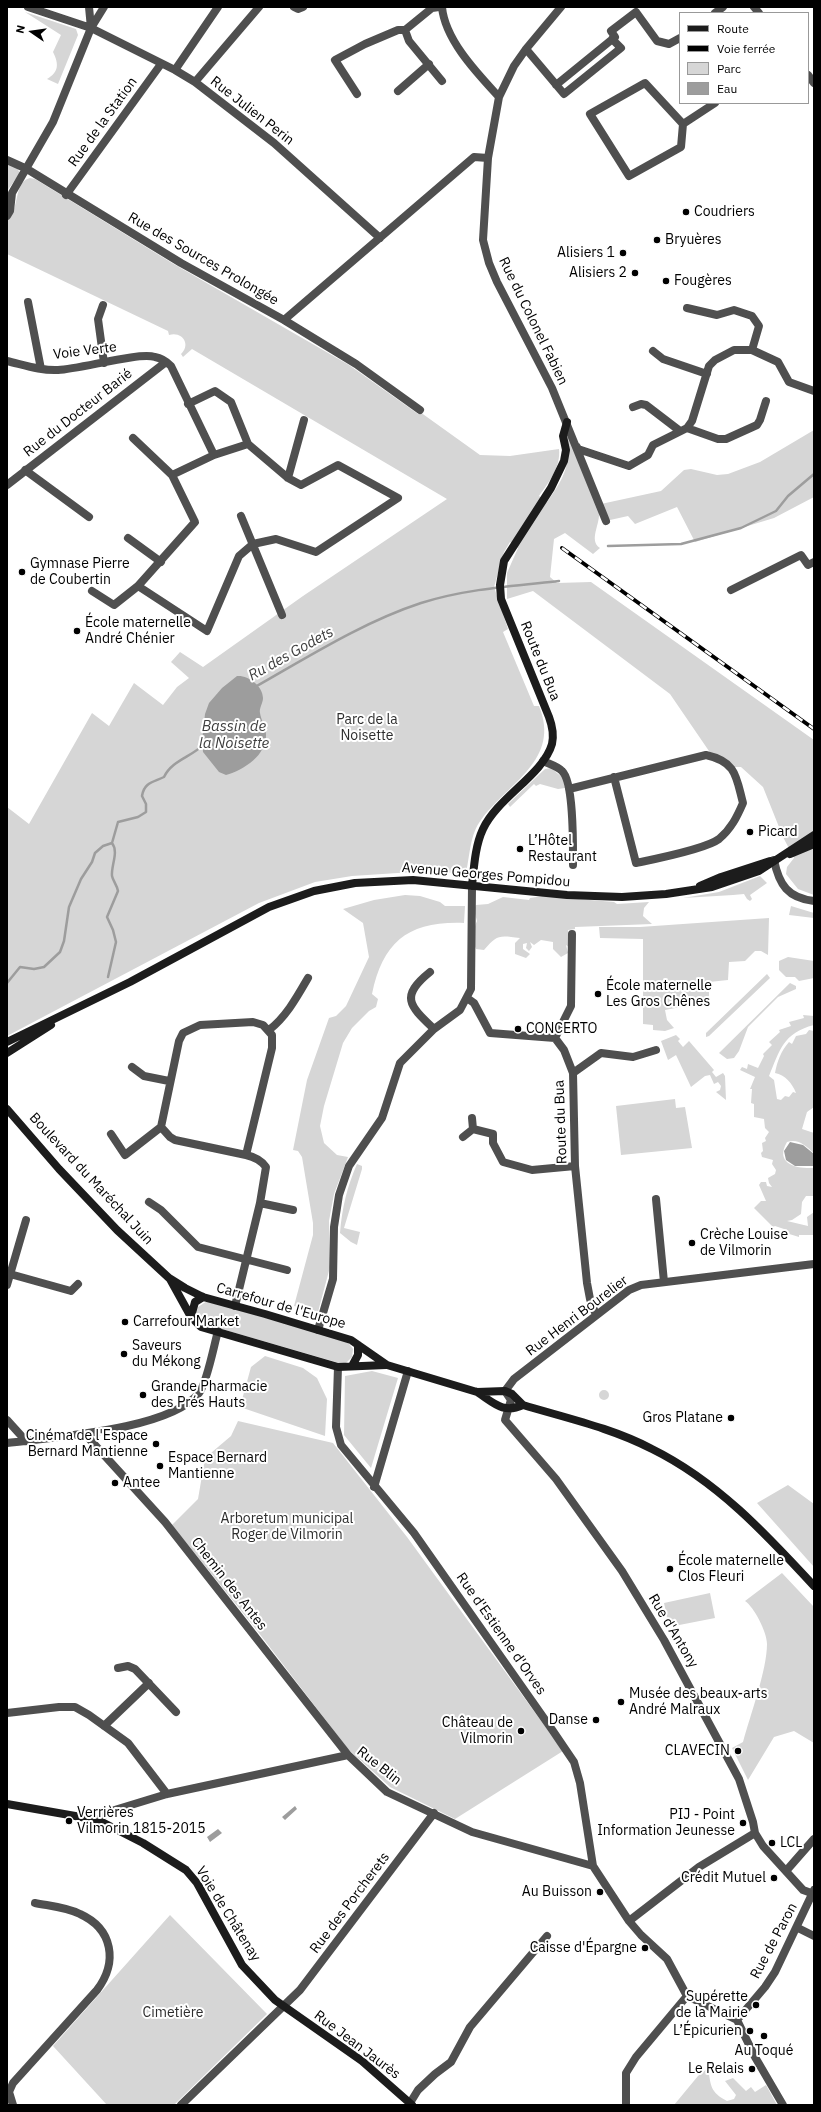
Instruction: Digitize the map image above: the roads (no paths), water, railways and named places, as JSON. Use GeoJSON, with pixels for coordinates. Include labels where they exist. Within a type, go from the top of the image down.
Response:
{"type":"FeatureCollection","features":[{"type":"Feature","properties":{"kind":"street","name":"Rue Julien Perin"},"geometry":{"type":"LineString","coordinates":[[28,7],[91,28],[175,70],[195,82],[274,143],[380,238]]}},
{"type":"Feature","properties":{"kind":"street"},"geometry":{"type":"LineString","coordinates":[[89,7],[91,28]]}},
{"type":"Feature","properties":{"kind":"street"},"geometry":{"type":"LineString","coordinates":[[7,216],[11,208],[10,194],[27,169],[53,122],[91,28],[104,7]]}},
{"type":"Feature","properties":{"kind":"street"},"geometry":{"type":"LineString","coordinates":[[175,70],[218,7]]}},
{"type":"Feature","properties":{"kind":"street"},"geometry":{"type":"LineString","coordinates":[[195,82],[259,7]]}},
{"type":"Feature","properties":{"kind":"street"},"geometry":{"type":"LineString","coordinates":[[294,7],[298,9],[303,7]]}},
{"type":"Feature","properties":{"kind":"street"},"geometry":{"type":"LineString","coordinates":[[357,94],[335,60],[365,44],[398,30],[405,30],[432,8],[439,7]]}},
{"type":"Feature","properties":{"kind":"street"},"geometry":{"type":"LineString","coordinates":[[442,7],[443,18],[450,34],[483,81],[499,97]]}},
{"type":"Feature","properties":{"kind":"street","name":"Rue du Colonel Fabien"},"geometry":{"type":"LineString","coordinates":[[501,599],[500,585],[504,561],[551,488],[564,461],[566,450],[563,436],[566,422],[552,388],[489,263],[483,240],[488,158],[499,97],[514,66],[526,49],[561,7]]}},
{"type":"Feature","properties":{"kind":"street"},"geometry":{"type":"LineString","coordinates":[[556,85],[615,37],[611,31],[636,12],[657,42],[668,44],[679,38]]}},
{"type":"Feature","properties":{"kind":"street"},"geometry":{"type":"LineString","coordinates":[[405,30],[410,41],[442,82]]}},
{"type":"Feature","properties":{"kind":"street"},"geometry":{"type":"LineString","coordinates":[[526,49],[564,94],[621,48],[612,39]]}},
{"type":"Feature","properties":{"kind":"street","name":"Rue de la Station"},"geometry":{"type":"LineString","coordinates":[[66,195],[161,64]]}},
{"type":"Feature","properties":{"kind":"street"},"geometry":{"type":"LineString","coordinates":[[398,90],[429,64]]}},
{"type":"Feature","properties":{"kind":"street"},"geometry":{"type":"LineString","coordinates":[[645,82],[683,124],[681,148],[629,176],[590,114],[645,82]]}},
{"type":"Feature","properties":{"kind":"street"},"geometry":{"type":"LineString","coordinates":[[683,124],[713,104]]}},
{"type":"Feature","properties":{"kind":"street","name":"Rue des Sources Prolongée"},"geometry":{"type":"LineString","coordinates":[[7,160],[27,169],[66,195],[224,288],[284,320],[474,157],[488,158]]}},
{"type":"Feature","properties":{"kind":"street"},"geometry":{"type":"LineString","coordinates":[[28,302],[41,369]]}},
{"type":"Feature","properties":{"kind":"street"},"geometry":{"type":"LineString","coordinates":[[103,305],[98,319],[104,363]]}},
{"type":"Feature","properties":{"kind":"street"},"geometry":{"type":"LineString","coordinates":[[686,308],[717,315],[734,310],[752,316],[759,326],[752,350]]}},
{"type":"Feature","properties":{"kind":"street"},"geometry":{"type":"LineString","coordinates":[[284,320],[356,364],[420,410]]}},
{"type":"Feature","properties":{"kind":"street"},"geometry":{"type":"LineString","coordinates":[[566,422],[578,449],[629,466],[648,455],[653,445],[684,429],[692,421],[712,363],[734,350],[752,350],[778,362],[789,382],[814,391]]}},
{"type":"Feature","properties":{"kind":"street"},"geometry":{"type":"LineString","coordinates":[[653,351],[663,359],[707,374]]}},
{"type":"Feature","properties":{"kind":"street","name":"Voie Verte"},"geometry":{"type":"LineString","coordinates":[[7,361],[41,369],[58,370],[140,356],[154,356],[166,362]]}},
{"type":"Feature","properties":{"kind":"street"},"geometry":{"type":"LineString","coordinates":[[166,362],[171,366],[188,404],[214,455]]}},
{"type":"Feature","properties":{"kind":"street","name":"Rue du Docteur Barié"},"geometry":{"type":"LineString","coordinates":[[7,484],[166,362]]}},
{"type":"Feature","properties":{"kind":"street"},"geometry":{"type":"LineString","coordinates":[[138,586],[207,631],[239,556],[253,544],[276,539],[316,552],[398,498],[338,465],[301,485],[288,478],[248,444],[231,402],[215,391],[188,404]]}},
{"type":"Feature","properties":{"kind":"street"},"geometry":{"type":"LineString","coordinates":[[633,407],[641,404],[646,405],[684,429],[726,439],[757,425],[766,401]]}},
{"type":"Feature","properties":{"kind":"street"},"geometry":{"type":"LineString","coordinates":[[288,478],[304,420]]}},
{"type":"Feature","properties":{"kind":"street"},"geometry":{"type":"LineString","coordinates":[[566,422],[606,521]]}},
{"type":"Feature","properties":{"kind":"street"},"geometry":{"type":"LineString","coordinates":[[92,591],[114,605],[138,586],[161,562],[195,522],[172,475],[133,438]]}},
{"type":"Feature","properties":{"kind":"street"},"geometry":{"type":"LineString","coordinates":[[172,475],[214,455],[248,444]]}},
{"type":"Feature","properties":{"kind":"street"},"geometry":{"type":"LineString","coordinates":[[25,470],[89,517]]}},
{"type":"Feature","properties":{"kind":"street"},"geometry":{"type":"LineString","coordinates":[[241,516],[282,615]]}},
{"type":"Feature","properties":{"kind":"street"},"geometry":{"type":"LineString","coordinates":[[128,538],[161,562]]}},
{"type":"Feature","properties":{"kind":"street"},"geometry":{"type":"LineString","coordinates":[[731,590],[801,555],[808,565],[814,562]]}},
{"type":"Feature","properties":{"kind":"street","name":"Route du Bua"},"geometry":{"type":"LineString","coordinates":[[501,599],[552,725],[553,735],[549,751],[543,761]]}},
{"type":"Feature","properties":{"kind":"street"},"geometry":{"type":"LineString","coordinates":[[569,788],[614,777],[706,755],[716,757],[734,769],[743,803],[733,824],[718,840],[695,848],[636,863],[614,777]]}},
{"type":"Feature","properties":{"kind":"street"},"geometry":{"type":"LineString","coordinates":[[318,1330],[333,1279],[334,1228],[343,1182],[349,1166],[382,1118],[400,1063],[434,1029],[460,1010],[467,998],[471,989],[472,886],[477,844],[483,828],[496,809],[543,761],[563,771],[569,788],[573,865]]}},
{"type":"Feature","properties":{"kind":"street","name":"Avenue Georges Pompidou"},"geometry":{"type":"LineString","coordinates":[[774,860],[814,834]]}},
{"type":"Feature","properties":{"kind":"street","name":"Avenue Georges Pompidou"},"geometry":{"type":"LineString","coordinates":[[9,1040],[130,982],[245,919],[294,897],[341,886],[394,880],[429,881],[567,895],[622,898],[666,894],[694,888],[721,877],[774,860],[814,844]]}},
{"type":"Feature","properties":{"kind":"street"},"geometry":{"type":"LineString","coordinates":[[774,860],[781,884],[788,892],[802,900],[814,901]]}},
{"type":"Feature","properties":{"kind":"street"},"geometry":{"type":"LineString","coordinates":[[467,998],[474,1003],[490,1032],[555,1038],[571,1006],[572,934]]}},
{"type":"Feature","properties":{"kind":"street"},"geometry":{"type":"LineString","coordinates":[[430,972],[414,989],[411,1004],[414,1010],[434,1029]]}},
{"type":"Feature","properties":{"kind":"street"},"geometry":{"type":"LineString","coordinates":[[269,1030],[277,1024],[297,997],[308,978]]}},
{"type":"Feature","properties":{"kind":"street","name":"Avenue Georges Pompidou"},"geometry":{"type":"LineString","coordinates":[[7,1053],[87,1003]]}},
{"type":"Feature","properties":{"kind":"street"},"geometry":{"type":"LineString","coordinates":[[111,1134],[125,1156],[161,1127],[179,1041],[183,1033],[188,1029],[200,1024],[253,1022],[263,1025],[269,1030],[272,1035],[272,1048],[246,1155]]}},
{"type":"Feature","properties":{"kind":"street","name":"Route du Bua"},"geometry":{"type":"LineString","coordinates":[[555,1038],[564,1050],[573,1073],[575,1166],[587,1283],[590,1299],[596,1315]]}},
{"type":"Feature","properties":{"kind":"street"},"geometry":{"type":"LineString","coordinates":[[573,1073],[601,1053],[633,1057],[656,1050]]}},
{"type":"Feature","properties":{"kind":"street"},"geometry":{"type":"LineString","coordinates":[[132,1067],[144,1076],[170,1081]]}},
{"type":"Feature","properties":{"kind":"street","name":"Boulevard du Maréchal Juin"},"geometry":{"type":"LineString","coordinates":[[7,1106],[9,1114],[117,1230],[169,1278],[203,1297]]}},
{"type":"Feature","properties":{"kind":"street"},"geometry":{"type":"LineString","coordinates":[[472,1118],[473,1130]]}},
{"type":"Feature","properties":{"kind":"street"},"geometry":{"type":"LineString","coordinates":[[161,1127],[170,1137],[175,1140],[246,1155],[258,1159],[266,1167],[260,1203],[235,1306]]}},
{"type":"Feature","properties":{"kind":"street"},"geometry":{"type":"LineString","coordinates":[[463,1137],[473,1130],[493,1134],[493,1143],[503,1162],[532,1170],[575,1166]]}},
{"type":"Feature","properties":{"kind":"street"},"geometry":{"type":"LineString","coordinates":[[656,1199],[664,1282]]}},
{"type":"Feature","properties":{"kind":"street"},"geometry":{"type":"LineString","coordinates":[[149,1202],[161,1210],[198,1247],[287,1270]]}},
{"type":"Feature","properties":{"kind":"street"},"geometry":{"type":"LineString","coordinates":[[260,1203],[293,1210]]}},
{"type":"Feature","properties":{"kind":"street"},"geometry":{"type":"LineString","coordinates":[[7,1285],[26,1220]]}},
{"type":"Feature","properties":{"kind":"street","name":"Rue Henri Bourelier"},"geometry":{"type":"LineString","coordinates":[[505,1391],[514,1379],[596,1315],[629,1290],[641,1285],[814,1264]]}},
{"type":"Feature","properties":{"kind":"street"},"geometry":{"type":"LineString","coordinates":[[10,1274],[71,1291],[78,1284]]}},
{"type":"Feature","properties":{"kind":"street","name":"Boulevard du Maréchal Juin"},"geometry":{"type":"LineString","coordinates":[[169,1278],[190,1317]]}},
{"type":"Feature","properties":{"kind":"street","name":"Carrefour de l'Europe"},"geometry":{"type":"LineString","coordinates":[[190,1317],[195,1302],[203,1297],[318,1330],[351,1340],[358,1345],[358,1355],[352,1366]]}},
{"type":"Feature","properties":{"kind":"street"},"geometry":{"type":"LineString","coordinates":[[190,1317],[201,1327],[338,1367],[387,1365]]}},
{"type":"Feature","properties":{"kind":"street"},"geometry":{"type":"LineString","coordinates":[[7,1443],[84,1433],[157,1418],[179,1408],[194,1398],[201,1391],[218,1332]]}},
{"type":"Feature","properties":{"kind":"street"},"geometry":{"type":"LineString","coordinates":[[358,1345],[387,1365],[477,1392],[505,1391],[512,1394],[523,1405],[607,1431],[652,1448],[698,1475],[741,1510],[814,1586]]}},
{"type":"Feature","properties":{"kind":"street","name":"Rue d'Estienne d'Orves"},"geometry":{"type":"LineString","coordinates":[[338,1367],[336,1427],[338,1439],[341,1445],[374,1487],[414,1533],[574,1762],[580,1783],[593,1866],[629,1921],[641,1935],[664,1954],[687,1996]]}},
{"type":"Feature","properties":{"kind":"street"},"geometry":{"type":"LineString","coordinates":[[374,1487],[408,1372]]}},
{"type":"Feature","properties":{"kind":"street"},"geometry":{"type":"LineString","coordinates":[[505,1391],[511,1400],[508,1409]]}},
{"type":"Feature","properties":{"kind":"street"},"geometry":{"type":"LineString","coordinates":[[477,1392],[496,1405],[508,1409],[523,1405]]}},
{"type":"Feature","properties":{"kind":"street","name":"Rue d'Antony"},"geometry":{"type":"LineString","coordinates":[[508,1409],[505,1420],[560,1485],[622,1571],[664,1640],[739,1779],[753,1822],[755,1833],[763,1846],[803,1890],[814,1893]]}},
{"type":"Feature","properties":{"kind":"street"},"geometry":{"type":"LineString","coordinates":[[7,1420],[26,1441]]}},
{"type":"Feature","properties":{"kind":"street","name":"Chemin des Antes"},"geometry":{"type":"LineString","coordinates":[[84,1433],[165,1522],[348,1755]]}},
{"type":"Feature","properties":{"kind":"street"},"geometry":{"type":"LineString","coordinates":[[118,1668],[128,1666],[135,1669],[176,1712]]}},
{"type":"Feature","properties":{"kind":"street"},"geometry":{"type":"LineString","coordinates":[[104,1726],[148,1683]]}},
{"type":"Feature","properties":{"kind":"street"},"geometry":{"type":"LineString","coordinates":[[7,1713],[59,1707],[75,1707],[128,1743],[167,1794]]}},
{"type":"Feature","properties":{"kind":"street","name":"Rue Blin"},"geometry":{"type":"LineString","coordinates":[[98,1820],[108,1812],[167,1794],[348,1755],[387,1792],[472,1832],[593,1866]]}},
{"type":"Feature","properties":{"kind":"street","name":"Voie de Châtenay"},"geometry":{"type":"LineString","coordinates":[[7,1804],[98,1820],[143,1843],[189,1872],[197,1883],[242,1964],[284,2007]]}},
{"type":"Feature","properties":{"kind":"street","name":"Rue des Porcherets"},"geometry":{"type":"LineString","coordinates":[[181,2105],[300,1990],[434,1813]]}},
{"type":"Feature","properties":{"kind":"street"},"geometry":{"type":"LineString","coordinates":[[629,1921],[699,1866],[755,1833]]}},
{"type":"Feature","properties":{"kind":"street"},"geometry":{"type":"LineString","coordinates":[[786,1871],[814,1839]]}},
{"type":"Feature","properties":{"kind":"street","name":"Rue de Paron"},"geometry":{"type":"LineString","coordinates":[[737,2020],[765,1987],[785,1954],[814,1893]]}},
{"type":"Feature","properties":{"kind":"street"},"geometry":{"type":"LineString","coordinates":[[13,2105],[9,2092],[13,2083],[97,1990],[106,1977],[110,1962],[106,1938],[102,1931],[90,1920],[73,1911],[35,1903]]}},
{"type":"Feature","properties":{"kind":"street"},"geometry":{"type":"LineString","coordinates":[[798,1928],[814,1936]]}},
{"type":"Feature","properties":{"kind":"street"},"geometry":{"type":"LineString","coordinates":[[411,2104],[424,2085],[451,2062],[470,2027],[547,1936]]}},
{"type":"Feature","properties":{"kind":"street"},"geometry":{"type":"LineString","coordinates":[[626,2105],[626,2072],[636,2057],[687,1996],[737,2020],[755,2057],[783,2105]]}},
{"type":"Feature","properties":{"kind":"street","name":"Rue Jean Jaurès"},"geometry":{"type":"LineString","coordinates":[[284,2007],[362,2061],[411,2104]]}},
{"type":"Feature","properties":{"kind":"water","name":"Bassin de la Noisette"},"geometry":{"type":"Polygon","coordinates":[[[237,676],[250,679],[260,689],[263,700],[260,711],[266,734],[263,749],[259,755],[247,765],[233,773],[226,775],[219,772],[203,752],[202,741],[205,714],[209,703],[222,688],[237,676]]]}},
{"type":"Feature","properties":{"kind":"water"},"geometry":{"type":"Polygon","coordinates":[[[790,1142],[803,1145],[814,1154],[814,1166],[795,1166],[786,1160],[784,1151],[790,1142]]]}},
{"type":"Feature","properties":{"kind":"water"},"geometry":{"type":"Polygon","coordinates":[[[295,1806],[297,1809],[285,1820],[282,1817],[295,1806]]]}},
{"type":"Feature","properties":{"kind":"water"},"geometry":{"type":"Polygon","coordinates":[[[218,1829],[222,1833],[210,1842],[207,1837],[218,1829]]]}},
{"type":"Feature","properties":{"kind":"waterway","name":"Ru des Godets"},"geometry":{"type":"LineString","coordinates":[[608,546],[681,544],[741,528],[776,511],[788,496],[814,474]]}},
{"type":"Feature","properties":{"kind":"waterway","name":"Ru des Godets"},"geometry":{"type":"LineString","coordinates":[[255,687],[357,630],[421,603],[472,591],[559,581]]}},
{"type":"Feature","properties":{"kind":"waterway","name":"Ru des Godets"},"geometry":{"type":"LineString","coordinates":[[7,983],[20,967],[34,969],[44,967],[60,952],[64,941],[69,907],[81,879],[92,862],[95,853],[103,846],[112,843],[118,822],[138,817],[146,812],[146,804],[142,796],[147,785],[164,777],[172,766],[204,744]]}},
{"type":"Feature","properties":{"kind":"waterway"},"geometry":{"type":"LineString","coordinates":[[108,977],[116,942],[113,930],[107,917],[118,891],[112,876],[115,854],[112,843]]}},
{"type":"Feature","properties":{"kind":"railway"},"geometry":{"type":"LineString","coordinates":[[562,548],[814,729]]}},
{"type":"Feature","properties":{"kind":"place","name":"Coudriers"},"geometry":{"type":"Point","coordinates":[686,212]}},
{"type":"Feature","properties":{"kind":"place","name":"Bryuères"},"geometry":{"type":"Point","coordinates":[657,240]}},
{"type":"Feature","properties":{"kind":"place","name":"Alisiers 1"},"geometry":{"type":"Point","coordinates":[623,253]}},
{"type":"Feature","properties":{"kind":"place","name":"Alisiers 2"},"geometry":{"type":"Point","coordinates":[635,273]}},
{"type":"Feature","properties":{"kind":"place","name":"Fougères"},"geometry":{"type":"Point","coordinates":[666,281]}},
{"type":"Feature","properties":{"kind":"place","name":"Gymnase Pierre de Coubertin"},"geometry":{"type":"Point","coordinates":[22,572]}},
{"type":"Feature","properties":{"kind":"place","name":"École maternelle André Chénier"},"geometry":{"type":"Point","coordinates":[77,631]}},
{"type":"Feature","properties":{"kind":"place","name":"Picard"},"geometry":{"type":"Point","coordinates":[750,832]}},
{"type":"Feature","properties":{"kind":"place","name":"L’Hôtel Restaurant"},"geometry":{"type":"Point","coordinates":[520,849]}},
{"type":"Feature","properties":{"kind":"place","name":"École maternelle Les Gros Chênes"},"geometry":{"type":"Point","coordinates":[598,994]}},
{"type":"Feature","properties":{"kind":"place","name":"CONCERTO"},"geometry":{"type":"Point","coordinates":[518,1029]}},
{"type":"Feature","properties":{"kind":"place","name":"Crèche Louise de Vilmorin"},"geometry":{"type":"Point","coordinates":[692,1243]}},
{"type":"Feature","properties":{"kind":"place","name":"Carrefour Market"},"geometry":{"type":"Point","coordinates":[125,1322]}},
{"type":"Feature","properties":{"kind":"place","name":"Saveurs du Mékong"},"geometry":{"type":"Point","coordinates":[124,1354]}},
{"type":"Feature","properties":{"kind":"place","name":"Grande Pharmacie des Prés Hauts"},"geometry":{"type":"Point","coordinates":[143,1395]}},
{"type":"Feature","properties":{"kind":"place","name":"Gros Platane"},"geometry":{"type":"Point","coordinates":[731,1418]}},
{"type":"Feature","properties":{"kind":"place","name":"Cinéma de l'Espace Bernard Mantienne"},"geometry":{"type":"Point","coordinates":[156,1444]}},
{"type":"Feature","properties":{"kind":"place","name":"Espace Bernard Mantienne"},"geometry":{"type":"Point","coordinates":[160,1466]}},
{"type":"Feature","properties":{"kind":"place","name":"Antee"},"geometry":{"type":"Point","coordinates":[115,1483]}},
{"type":"Feature","properties":{"kind":"place","name":"École maternelle Clos Fleuri"},"geometry":{"type":"Point","coordinates":[670,1569]}},
{"type":"Feature","properties":{"kind":"place","name":"Musée des beaux-arts André Malraux"},"geometry":{"type":"Point","coordinates":[621,1702]}},
{"type":"Feature","properties":{"kind":"place","name":"Danse"},"geometry":{"type":"Point","coordinates":[596,1720]}},
{"type":"Feature","properties":{"kind":"place","name":"Château de Vilmorin"},"geometry":{"type":"Point","coordinates":[521,1731]}},
{"type":"Feature","properties":{"kind":"place","name":"CLAVECIN"},"geometry":{"type":"Point","coordinates":[738,1751]}},
{"type":"Feature","properties":{"kind":"place","name":"Verrières Vilmorin 1815-2015"},"geometry":{"type":"Point","coordinates":[69,1821]}},
{"type":"Feature","properties":{"kind":"place","name":"PIJ - Point Information Jeunesse"},"geometry":{"type":"Point","coordinates":[743,1823]}},
{"type":"Feature","properties":{"kind":"place","name":"LCL"},"geometry":{"type":"Point","coordinates":[772,1843]}},
{"type":"Feature","properties":{"kind":"place","name":"Crédit Mutuel"},"geometry":{"type":"Point","coordinates":[774,1878]}},
{"type":"Feature","properties":{"kind":"place","name":"Au Buisson"},"geometry":{"type":"Point","coordinates":[600,1892]}},
{"type":"Feature","properties":{"kind":"place","name":"Caisse d'Épargne"},"geometry":{"type":"Point","coordinates":[645,1948]}},
{"type":"Feature","properties":{"kind":"place","name":"Supérette de la Mairie"},"geometry":{"type":"Point","coordinates":[756,2005]}},
{"type":"Feature","properties":{"kind":"place","name":"L’Épicurien"},"geometry":{"type":"Point","coordinates":[750,2031]}},
{"type":"Feature","properties":{"kind":"place","name":"Au Toqué"},"geometry":{"type":"Point","coordinates":[764,2036]}},
{"type":"Feature","properties":{"kind":"place","name":"Le Relais"},"geometry":{"type":"Point","coordinates":[752,2069]}},
{"type":"Feature","properties":{"kind":"park label","name":"Parc de la Noisette"},"geometry":{"type":"Point","coordinates":[367,728]}},
{"type":"Feature","properties":{"kind":"park label","name":"Arboretum municipal Roger de Vilmorin"},"geometry":{"type":"Point","coordinates":[287,1528]}},
{"type":"Feature","properties":{"kind":"park label","name":"Cimetière"},"geometry":{"type":"Point","coordinates":[173,2013]}}]}
